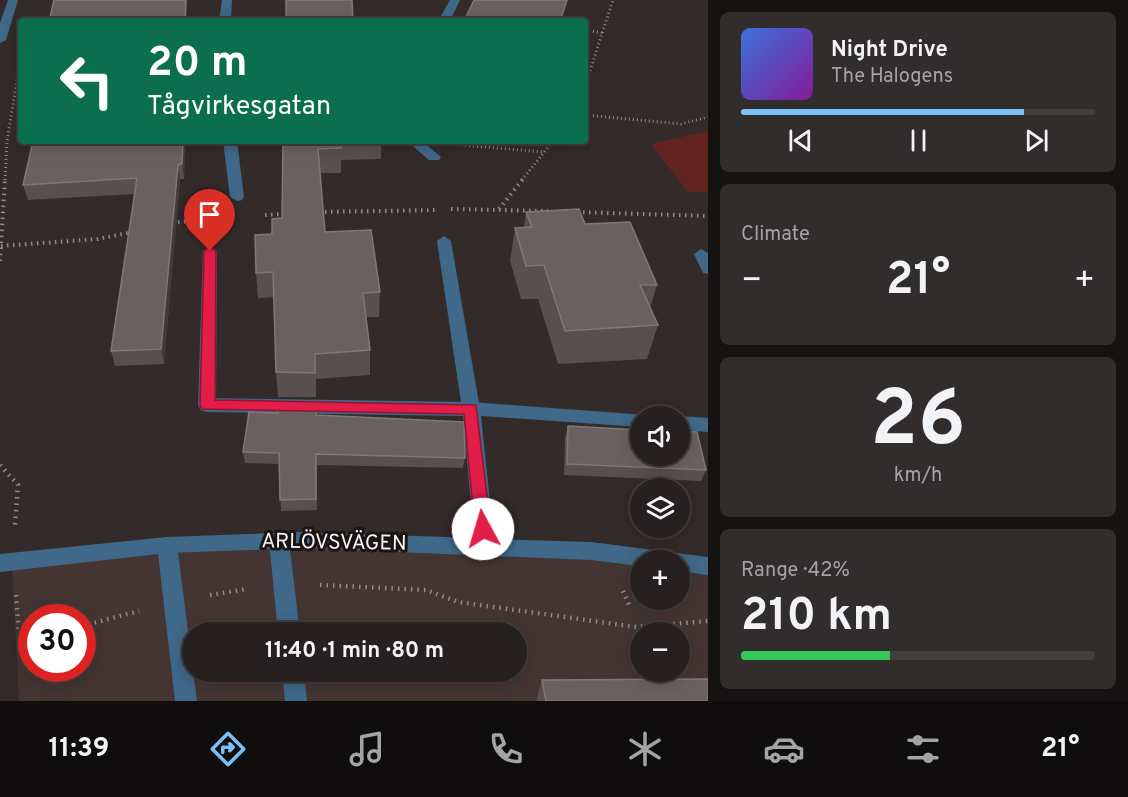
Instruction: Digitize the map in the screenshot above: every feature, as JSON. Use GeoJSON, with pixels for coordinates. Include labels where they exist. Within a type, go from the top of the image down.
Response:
{"type":"FeatureCollection","features":[{"type":"Feature","properties":{"kind":"street"},"geometry":{"type":"LineString","coordinates":[[0,40],[13,0]]}},
{"type":"Feature","properties":{"kind":"street"},"geometry":{"type":"LineString","coordinates":[[225,18],[227,0]]}},
{"type":"Feature","properties":{"kind":"street"},"geometry":{"type":"LineString","coordinates":[[446,18],[455,0]]}},
{"type":"Feature","properties":{"kind":"street"},"geometry":{"type":"LineString","coordinates":[[230,144],[237,197]]}},
{"type":"Feature","properties":{"kind":"street"},"geometry":{"type":"LineString","coordinates":[[418,144],[434,157]]}},
{"type":"Feature","properties":{"kind":"street"},"geometry":{"type":"LineString","coordinates":[[444,241],[471,409],[485,547]]}},
{"type":"Feature","properties":{"kind":"street"},"geometry":{"type":"LineString","coordinates":[[210,251],[207,405],[471,409],[630,419]]}},
{"type":"Feature","properties":{"kind":"street"},"geometry":{"type":"LineString","coordinates":[[701,254],[708,269]]}},
{"type":"Feature","properties":{"kind":"street"},"geometry":{"type":"LineString","coordinates":[[690,424],[708,425]]}},
{"type":"Feature","properties":{"kind":"street"},"geometry":{"type":"LineString","coordinates":[[279,541],[288,622]]}},
{"type":"Feature","properties":{"kind":"street","name":"ARLÖVSVÄGEN"},"geometry":{"type":"LineString","coordinates":[[0,563],[167,545],[279,541],[591,551],[630,556]]}},
{"type":"Feature","properties":{"kind":"street"},"geometry":{"type":"LineString","coordinates":[[167,545],[186,701]]}},
{"type":"Feature","properties":{"kind":"street"},"geometry":{"type":"LineString","coordinates":[[690,563],[708,566]]}},
{"type":"Feature","properties":{"kind":"street"},"geometry":{"type":"LineString","coordinates":[[294,682],[296,701]]}},
{"type":"Feature","properties":{"kind":"path"},"geometry":{"type":"LineString","coordinates":[[588,77],[613,0]]}},
{"type":"Feature","properties":{"kind":"path"},"geometry":{"type":"LineString","coordinates":[[588,30],[603,33]]}},
{"type":"Feature","properties":{"kind":"path"},"geometry":{"type":"LineString","coordinates":[[0,261],[7,141],[18,74]]}},
{"type":"Feature","properties":{"kind":"path"},"geometry":{"type":"LineString","coordinates":[[588,115],[681,124],[708,117]]}},
{"type":"Feature","properties":{"kind":"path"},"geometry":{"type":"LineString","coordinates":[[454,144],[544,152]]}},
{"type":"Feature","properties":{"kind":"path"},"geometry":{"type":"LineString","coordinates":[[499,209],[551,144]]}},
{"type":"Feature","properties":{"kind":"path"},"geometry":{"type":"LineString","coordinates":[[313,212],[499,209],[557,211]]}},
{"type":"Feature","properties":{"kind":"path"},"geometry":{"type":"LineString","coordinates":[[569,212],[708,216]]}},
{"type":"Feature","properties":{"kind":"path"},"geometry":{"type":"LineString","coordinates":[[257,215],[291,213]]}},
{"type":"Feature","properties":{"kind":"path"},"geometry":{"type":"LineString","coordinates":[[162,226],[204,220]]}},
{"type":"Feature","properties":{"kind":"path"},"geometry":{"type":"LineString","coordinates":[[1,246],[98,239],[141,230]]}},
{"type":"Feature","properties":{"kind":"path"},"geometry":{"type":"LineString","coordinates":[[96,622],[174,601],[284,583],[426,590],[458,602],[636,627],[708,621]]}},
{"type":"Feature","properties":{"kind":"path"},"geometry":{"type":"LineString","coordinates":[[622,589],[630,607]]}},
{"type":"Feature","properties":{"kind":"shaded area"},"geometry":{"type":"Polygon","coordinates":[[[708,131],[708,192],[688,192],[651,144],[708,131]]]}},
{"type":"Feature","properties":{"kind":"shaded area"},"geometry":{"type":"Polygon","coordinates":[[[302,540],[630,560],[630,610],[690,610],[690,563],[708,566],[708,701],[19,701],[18,682],[96,682],[96,604],[18,604],[18,681],[12,562],[302,540]]]}},
{"type":"Feature","properties":{"kind":"building"},"geometry":{"type":"Polygon","coordinates":[[[54,0],[186,0],[185,18],[50,18],[54,0]]]}},
{"type":"Feature","properties":{"kind":"building"},"geometry":{"type":"Polygon","coordinates":[[[286,0],[352,0],[353,18],[286,18],[286,0]]]}},
{"type":"Feature","properties":{"kind":"building"},"geometry":{"type":"Polygon","coordinates":[[[474,0],[567,0],[561,18],[465,18],[474,0]]]}},
{"type":"Feature","properties":{"kind":"building"},"geometry":{"type":"Polygon","coordinates":[[[32,144],[183,144],[182,164],[178,165],[161,349],[111,351],[137,178],[23,185],[32,144]]]}},
{"type":"Feature","properties":{"kind":"building"},"geometry":{"type":"Polygon","coordinates":[[[283,144],[340,144],[341,148],[318,149],[325,232],[371,230],[380,292],[363,293],[370,350],[315,354],[315,373],[276,372],[273,272],[256,273],[255,235],[272,234],[272,219],[282,218],[283,144]]]}},
{"type":"Feature","properties":{"kind":"building"},"geometry":{"type":"Polygon","coordinates":[[[579,209],[585,224],[630,222],[657,285],[640,285],[658,325],[565,331],[544,265],[526,266],[515,228],[532,227],[526,212],[579,209]]]}},
{"type":"Feature","properties":{"kind":"building"},"geometry":{"type":"Polygon","coordinates":[[[278,404],[316,405],[316,415],[464,422],[465,458],[316,454],[316,499],[280,500],[279,453],[243,452],[249,412],[278,413],[278,404]]]}},
{"type":"Feature","properties":{"kind":"building"},"geometry":{"type":"Polygon","coordinates":[[[568,426],[630,429],[630,466],[690,466],[690,432],[697,432],[706,470],[567,464],[568,426]]]}},
{"type":"Feature","properties":{"kind":"building"},"geometry":{"type":"Polygon","coordinates":[[[690,679],[708,679],[708,701],[546,701],[542,680],[690,682],[690,679]]]}},
{"type":"Feature","properties":{"kind":"route"},"geometry":{"type":"LineString","coordinates":[[210,251],[207,405],[471,409],[483,529]]}}]}
